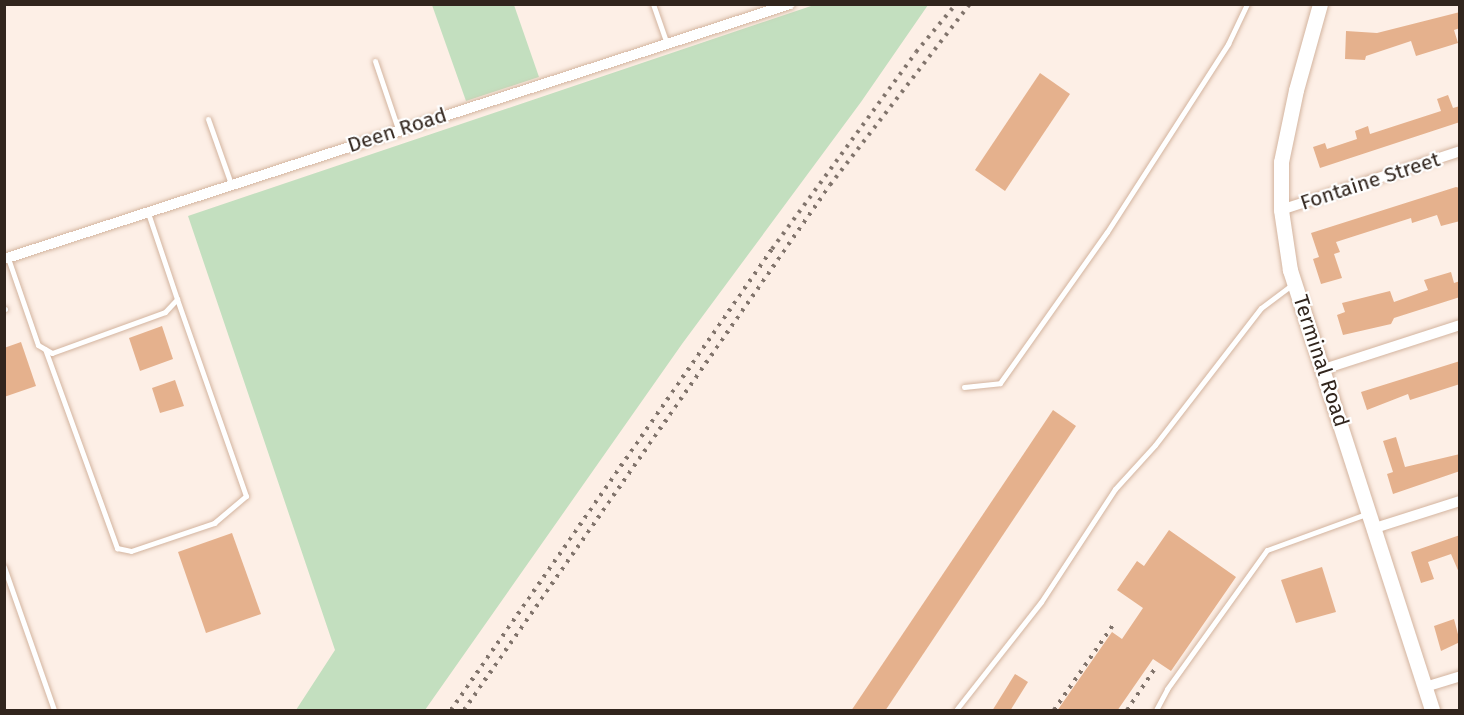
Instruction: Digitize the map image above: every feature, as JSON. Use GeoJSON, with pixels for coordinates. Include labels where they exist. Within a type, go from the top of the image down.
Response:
{"type":"FeatureCollection","features":[{"type":"Feature","properties":{"kind":"main road","name":"Terminal Road"},"geometry":{"type":"LineString","coordinates":[[1320,4],[1283,144],[1279,183],[1281,210],[1295,283],[1432,711]]}},
{"type":"Feature","properties":{"kind":"street","name":"Deen Road"},"geometry":{"type":"LineString","coordinates":[[6,258],[399,129],[667,46],[789,4]]}},
{"type":"Feature","properties":{"kind":"street","name":"Fontaine Street"},"geometry":{"type":"LineString","coordinates":[[1281,210],[1460,152]]}},
{"type":"Feature","properties":{"kind":"street"},"geometry":{"type":"LineString","coordinates":[[1324,369],[1460,325]]}},
{"type":"Feature","properties":{"kind":"street"},"geometry":{"type":"LineString","coordinates":[[1375,528],[1460,501]]}},
{"type":"Feature","properties":{"kind":"street"},"geometry":{"type":"LineString","coordinates":[[1425,687],[1460,676]]}},
{"type":"Feature","properties":{"kind":"lane"},"geometry":{"type":"LineString","coordinates":[[653,4],[667,46]]}},
{"type":"Feature","properties":{"kind":"lane"},"geometry":{"type":"LineString","coordinates":[[964,387],[1000,383],[1107,232],[1228,44],[1247,4]]}},
{"type":"Feature","properties":{"kind":"lane"},"geometry":{"type":"LineString","coordinates":[[375,61],[399,129]]}},
{"type":"Feature","properties":{"kind":"lane"},"geometry":{"type":"LineString","coordinates":[[208,119],[231,184]]}},
{"type":"Feature","properties":{"kind":"lane"},"geometry":{"type":"LineString","coordinates":[[45,349],[117,548],[131,551],[214,523],[246,496],[148,212]]}},
{"type":"Feature","properties":{"kind":"lane"},"geometry":{"type":"LineString","coordinates":[[6,258],[38,345],[52,353],[165,312],[177,299]]}},
{"type":"Feature","properties":{"kind":"lane"},"geometry":{"type":"LineString","coordinates":[[956,711],[1041,602],[1115,489],[1155,445],[1261,308],[1295,283]]}},
{"type":"Feature","properties":{"kind":"lane"},"geometry":{"type":"LineString","coordinates":[[1156,711],[1167,689],[1267,550],[1370,513]]}},
{"type":"Feature","properties":{"kind":"lane"},"geometry":{"type":"LineString","coordinates":[[4,567],[54,711]]}},
{"type":"Feature","properties":{"kind":"green space"},"geometry":{"type":"Polygon","coordinates":[[[432,5],[514,5],[539,77],[466,101],[432,5]]]}},
{"type":"Feature","properties":{"kind":"green space"},"geometry":{"type":"Polygon","coordinates":[[[814,5],[928,5],[861,102],[682,344],[425,710],[296,710],[335,650],[188,216],[814,5]]]}},
{"type":"Feature","properties":{"kind":"building"},"geometry":{"type":"Polygon","coordinates":[[[1460,12],[1460,28],[1454,30],[1458,43],[1416,56],[1411,41],[1366,56],[1365,60],[1345,59],[1346,31],[1377,33],[1460,12]]]}},
{"type":"Feature","properties":{"kind":"building"},"geometry":{"type":"Polygon","coordinates":[[[1040,73],[1070,94],[1005,191],[975,170],[1040,73]]]}},
{"type":"Feature","properties":{"kind":"building"},"geometry":{"type":"Polygon","coordinates":[[[1448,95],[1453,108],[1460,106],[1460,122],[1320,168],[1313,147],[1325,143],[1327,149],[1357,139],[1355,131],[1368,126],[1370,134],[1441,111],[1437,99],[1448,95]]]}},
{"type":"Feature","properties":{"kind":"building"},"geometry":{"type":"Polygon","coordinates":[[[1456,187],[1460,188],[1460,221],[1441,226],[1437,215],[1412,223],[1411,218],[1336,242],[1340,252],[1334,254],[1342,278],[1321,284],[1313,259],[1319,257],[1311,233],[1456,187]]]}},
{"type":"Feature","properties":{"kind":"building"},"geometry":{"type":"Polygon","coordinates":[[[1451,272],[1454,283],[1460,281],[1460,297],[1394,318],[1391,324],[1343,335],[1337,315],[1345,312],[1342,303],[1390,291],[1394,302],[1428,290],[1424,280],[1451,272]]]}},
{"type":"Feature","properties":{"kind":"building"},"geometry":{"type":"Polygon","coordinates":[[[162,326],[173,359],[140,371],[129,338],[162,326]]]}},
{"type":"Feature","properties":{"kind":"building"},"geometry":{"type":"Polygon","coordinates":[[[21,342],[36,386],[4,397],[4,348],[21,342]]]}},
{"type":"Feature","properties":{"kind":"building"},"geometry":{"type":"Polygon","coordinates":[[[1460,361],[1460,384],[1410,400],[1408,394],[1367,410],[1361,392],[1460,361]]]}},
{"type":"Feature","properties":{"kind":"building"},"geometry":{"type":"Polygon","coordinates":[[[175,380],[184,406],[160,413],[152,388],[175,380]]]}},
{"type":"Feature","properties":{"kind":"building"},"geometry":{"type":"Polygon","coordinates":[[[1053,410],[1076,426],[885,711],[851,711],[1053,410]]]}},
{"type":"Feature","properties":{"kind":"building"},"geometry":{"type":"Polygon","coordinates":[[[1396,437],[1405,467],[1460,454],[1460,471],[1393,494],[1387,474],[1393,472],[1383,441],[1396,437]]]}},
{"type":"Feature","properties":{"kind":"building"},"geometry":{"type":"Polygon","coordinates":[[[1169,530],[1236,577],[1171,671],[1153,659],[1117,711],[1057,711],[1112,632],[1122,639],[1143,608],[1117,590],[1137,561],[1144,566],[1169,530]]]}},
{"type":"Feature","properties":{"kind":"building"},"geometry":{"type":"Polygon","coordinates":[[[232,533],[261,614],[206,633],[178,552],[232,533]]]}},
{"type":"Feature","properties":{"kind":"building"},"geometry":{"type":"Polygon","coordinates":[[[1460,535],[1460,575],[1451,554],[1428,562],[1434,579],[1421,583],[1411,552],[1460,535]]]}},
{"type":"Feature","properties":{"kind":"building"},"geometry":{"type":"Polygon","coordinates":[[[1322,567],[1336,612],[1296,623],[1281,580],[1322,567]]]}},
{"type":"Feature","properties":{"kind":"building"},"geometry":{"type":"Polygon","coordinates":[[[1454,619],[1460,642],[1441,651],[1434,626],[1454,619]]]}},
{"type":"Feature","properties":{"kind":"building"},"geometry":{"type":"Polygon","coordinates":[[[1015,674],[1028,682],[1010,711],[992,711],[1015,674]]]}},
{"type":"Feature","properties":{"kind":"railway"},"geometry":{"type":"LineString","coordinates":[[451,710],[772,249],[916,52],[956,4]]}},
{"type":"Feature","properties":{"kind":"railway"},"geometry":{"type":"LineString","coordinates":[[464,710],[830,185],[970,4]]}},
{"type":"Feature","properties":{"kind":"railway"},"geometry":{"type":"LineString","coordinates":[[1054,710],[1113,625]]}},
{"type":"Feature","properties":{"kind":"railway"},"geometry":{"type":"LineString","coordinates":[[1127,710],[1156,667]]}}]}
